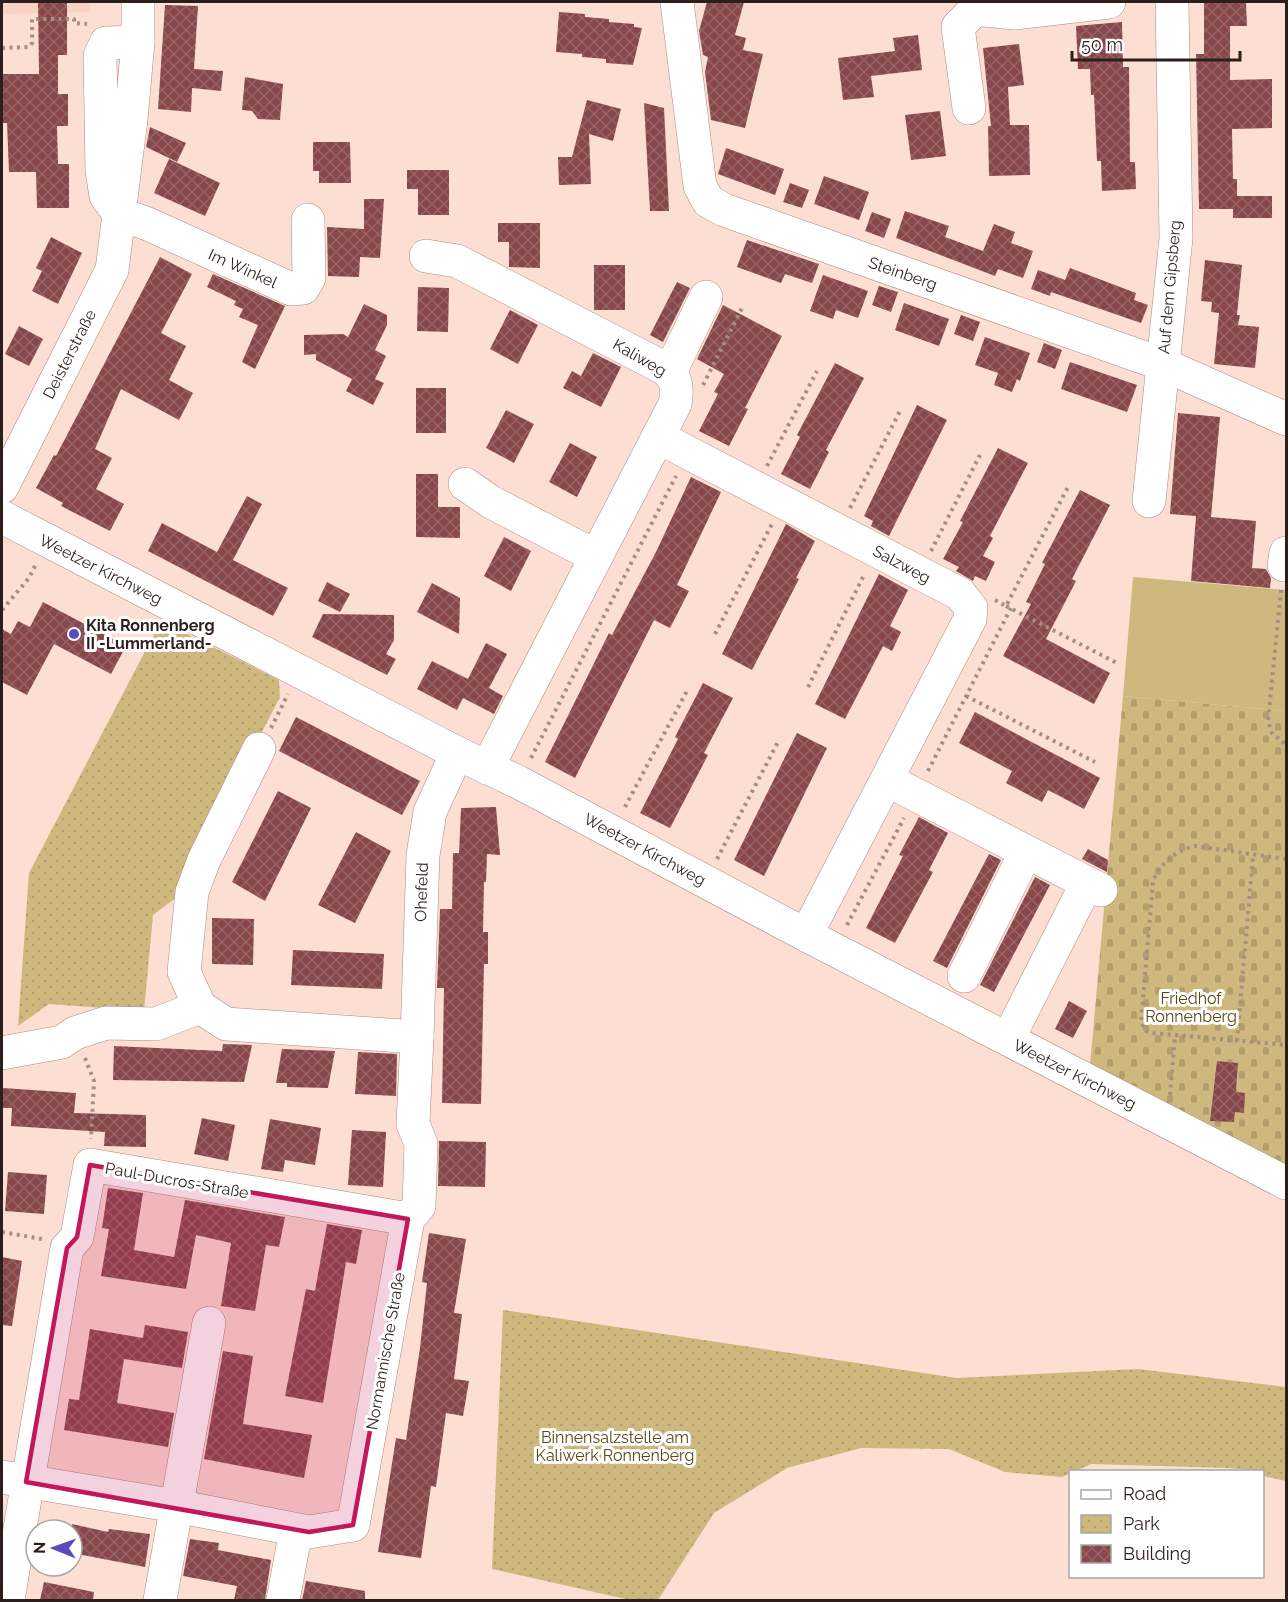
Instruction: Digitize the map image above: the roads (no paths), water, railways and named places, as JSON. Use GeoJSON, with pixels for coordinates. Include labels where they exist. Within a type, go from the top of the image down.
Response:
{"type":"FeatureCollection","features":[{"type":"Feature","properties":{"kind":"street","name":"Deisterstraße"},"geometry":{"type":"LineString","coordinates":[[2,487],[112,270],[138,42],[138,2]]}},
{"type":"Feature","properties":{"kind":"street","name":"Steinberg"},"geometry":{"type":"LineString","coordinates":[[677,2],[700,186],[708,201],[724,210],[1162,364],[1287,419]]}},
{"type":"Feature","properties":{"kind":"street"},"geometry":{"type":"LineString","coordinates":[[969,108],[958,27],[975,9],[1014,13],[1108,2]]}},
{"type":"Feature","properties":{"kind":"street","name":"Auf dem Gipsberg"},"geometry":{"type":"LineString","coordinates":[[1149,501],[1176,238],[1172,2]]}},
{"type":"Feature","properties":{"kind":"street"},"geometry":{"type":"LineString","coordinates":[[120,214],[106,196],[102,171],[100,56],[106,43],[138,42]]}},
{"type":"Feature","properties":{"kind":"street","name":"Im Winkel"},"geometry":{"type":"LineString","coordinates":[[120,214],[148,224],[291,289],[303,288],[309,278],[308,220]]}},
{"type":"Feature","properties":{"kind":"street","name":"Kaliweg"},"geometry":{"type":"LineString","coordinates":[[426,256],[457,261],[670,372],[678,388],[675,404],[658,437]]}},
{"type":"Feature","properties":{"kind":"street"},"geometry":{"type":"LineString","coordinates":[[670,372],[706,297]]}},
{"type":"Feature","properties":{"kind":"street"},"geometry":{"type":"LineString","coordinates":[[487,768],[658,437]]}},
{"type":"Feature","properties":{"kind":"street","name":"Salzweg"},"geometry":{"type":"LineString","coordinates":[[658,437],[960,594],[971,608],[970,619],[887,780]]}},
{"type":"Feature","properties":{"kind":"street"},"geometry":{"type":"LineString","coordinates":[[465,484],[491,502],[595,556]]}},
{"type":"Feature","properties":{"kind":"street","name":"Weetzer Kirchweg"},"geometry":{"type":"LineString","coordinates":[[2,517],[457,753],[518,782],[806,935],[1287,1183]]}},
{"type":"Feature","properties":{"kind":"street"},"geometry":{"type":"LineString","coordinates":[[260,750],[204,860],[192,892],[184,972],[200,1007],[226,1024],[417,1037]]}},
{"type":"Feature","properties":{"kind":"street","name":"Ohefeld"},"geometry":{"type":"LineString","coordinates":[[413,1124],[423,855],[430,812],[457,753]]}},
{"type":"Feature","properties":{"kind":"street"},"geometry":{"type":"LineString","coordinates":[[806,935],[887,780],[1094,887],[1008,1039]]}},
{"type":"Feature","properties":{"kind":"street"},"geometry":{"type":"LineString","coordinates":[[964,976],[1026,852]]}},
{"type":"Feature","properties":{"kind":"street"},"geometry":{"type":"LineString","coordinates":[[2,1053],[62,1042],[75,1033],[106,1023],[156,1024],[200,1007]]}},
{"type":"Feature","properties":{"kind":"street","name":"Normannische Straße"},"geometry":{"type":"LineString","coordinates":[[14,1480],[176,1506],[309,1532],[353,1525],[408,1219],[419,1206],[421,1143],[413,1124]]}},
{"type":"Feature","properties":{"kind":"street","name":"Paul-Ducros-Straße"},"geometry":{"type":"LineString","coordinates":[[8,1600],[14,1480],[67,1248],[78,1236],[90,1165],[408,1219]]}},
{"type":"Feature","properties":{"kind":"street"},"geometry":{"type":"LineString","coordinates":[[160,1600],[209,1323]]}},
{"type":"Feature","properties":{"kind":"street"},"geometry":{"type":"LineString","coordinates":[[283,1600],[296,1530]]}},
{"type":"Feature","properties":{"kind":"place","name":"Kita Ronnenberg II -Lummerland-"},"geometry":{"type":"Point","coordinates":[74,634]}},
{"type":"Feature","properties":{"kind":"park label","name":"Friedhof Ronnenberg"},"geometry":{"type":"Point","coordinates":[1191,1007]}},
{"type":"Feature","properties":{"kind":"park label","name":"Binnensalzstelle am Kaliwerk Ronnenberg"},"geometry":{"type":"Point","coordinates":[615,1446]}}]}
